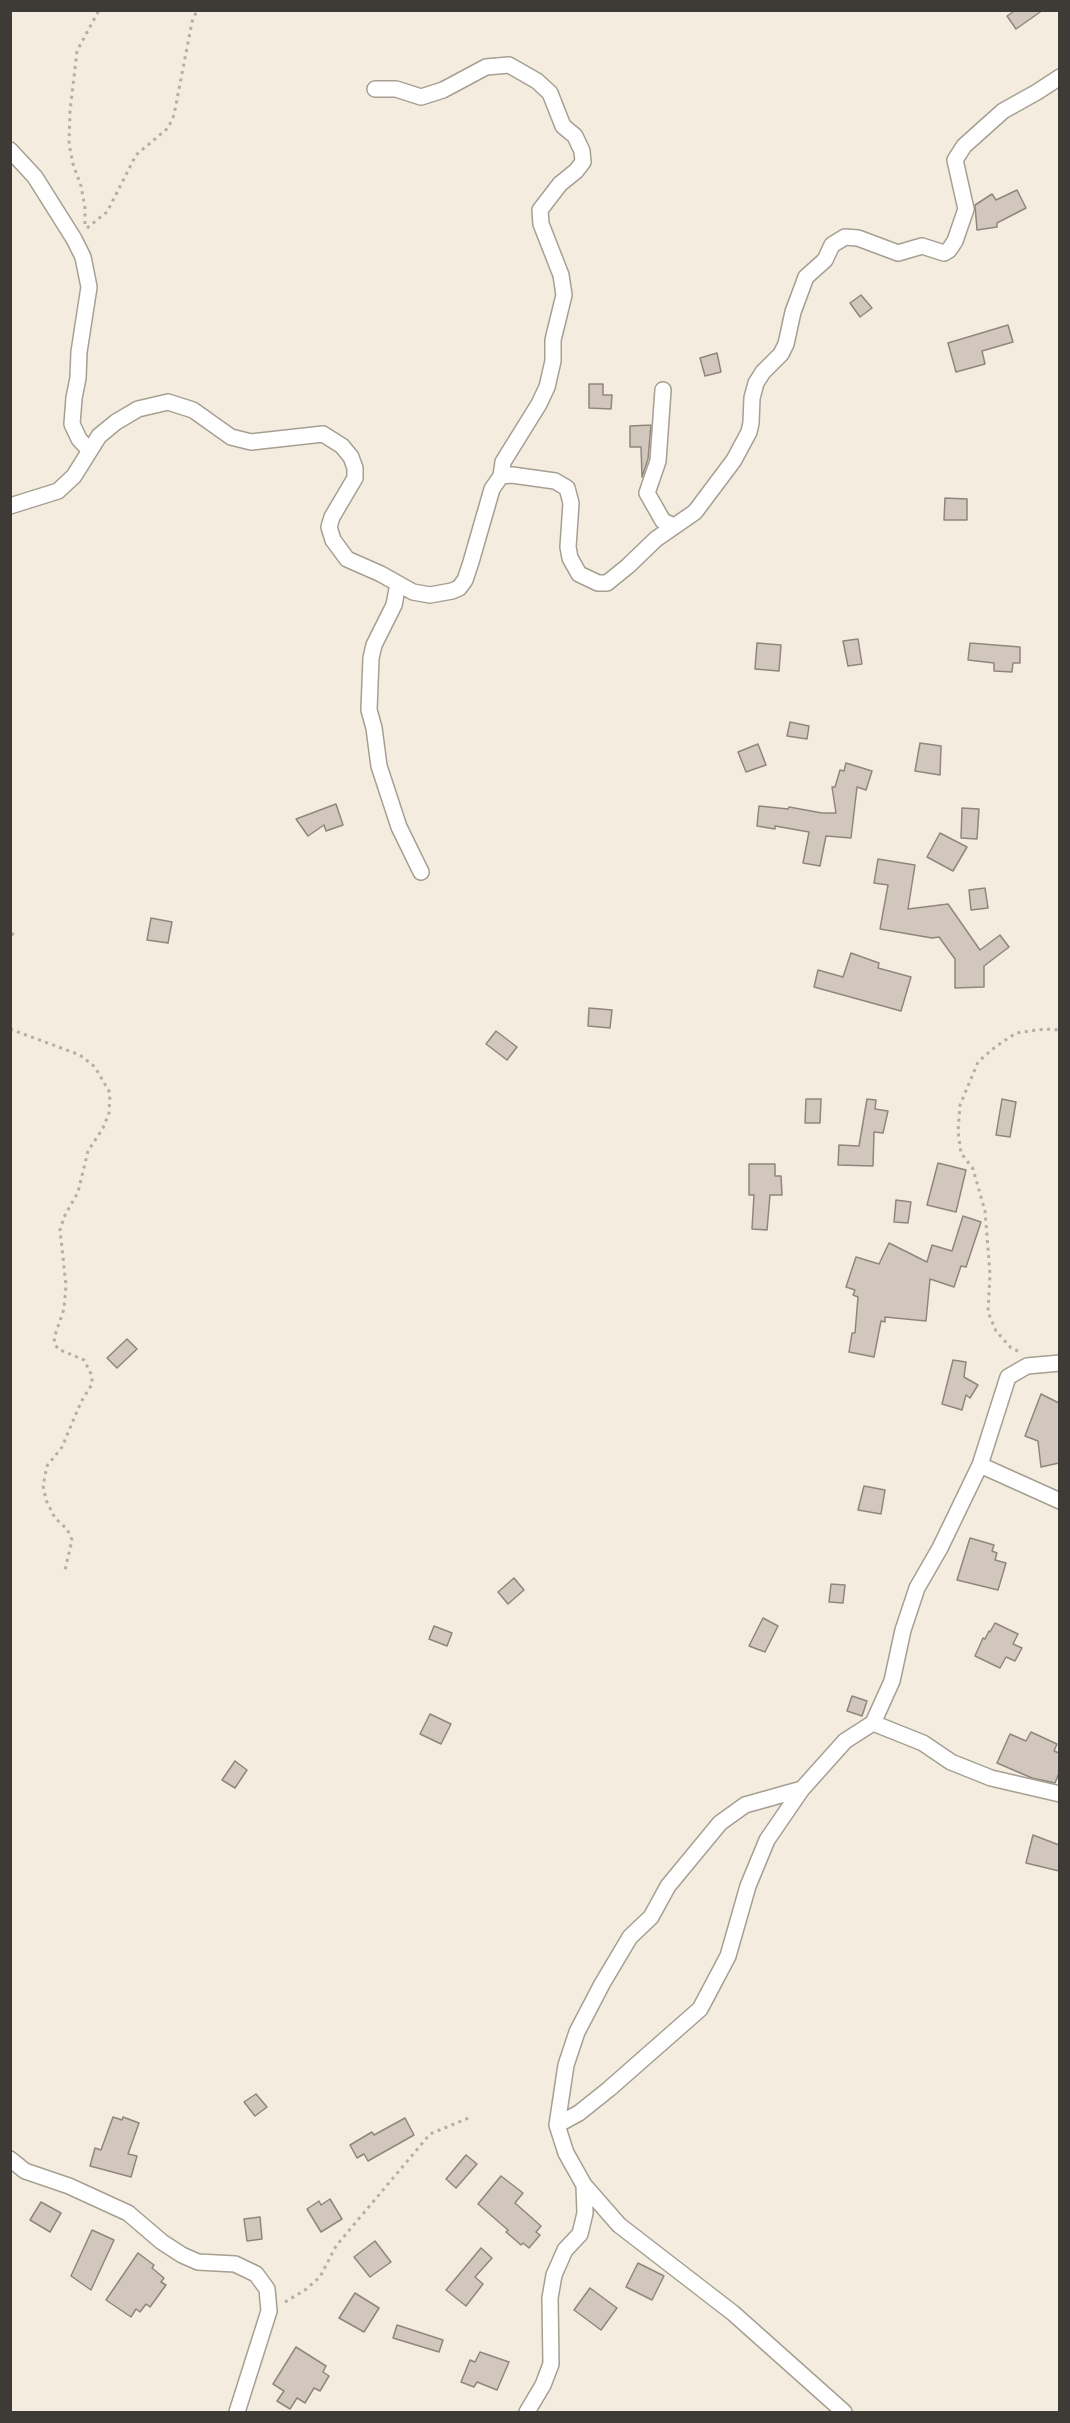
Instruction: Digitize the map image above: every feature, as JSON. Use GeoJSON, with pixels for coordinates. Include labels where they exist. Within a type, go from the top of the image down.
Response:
{"type":"FeatureCollection","features":[{"type":"Feature","properties":{"kind":"street"},"geometry":{"type":"LineString","coordinates":[[10,507],[58,491],[68,484],[99,436],[116,422],[138,409],[168,402],[193,410],[231,437],[251,442],[323,434],[342,446],[351,457],[355,468],[355,478],[332,517],[329,527],[333,540],[347,559],[381,573],[413,592],[430,595],[459,588],[465,580],[471,562],[492,489],[501,477],[503,462],[547,387],[553,361],[553,340],[564,295],[561,275],[544,235],[540,210],[547,199],[583,162],[582,151],[575,136],[563,126],[550,93],[537,81],[508,65],[486,67],[443,90],[421,97],[396,89],[375,89]]}},
{"type":"Feature","properties":{"kind":"street"},"geometry":{"type":"LineString","coordinates":[[501,477],[524,475],[542,478],[555,481],[567,488],[571,502],[568,548],[570,558],[579,574],[598,582],[607,583],[614,579],[656,539],[695,512],[734,460],[751,423],[752,398],[756,383],[763,372],[781,354],[806,277],[825,260],[832,245],[845,237],[858,238],[898,253],[922,246],[944,252],[949,250],[966,209],[955,160],[964,146],[1003,111],[1059,77]]}},
{"type":"Feature","properties":{"kind":"street"},"geometry":{"type":"LineString","coordinates":[[10,150],[35,177],[83,257],[89,287],[79,352],[72,424],[79,439],[89,450]]}},
{"type":"Feature","properties":{"kind":"street"},"geometry":{"type":"LineString","coordinates":[[663,390],[658,460],[647,493],[663,521],[674,526]]}},
{"type":"Feature","properties":{"kind":"street"},"geometry":{"type":"LineString","coordinates":[[398,584],[394,604],[374,645],[371,658],[369,710],[379,766],[399,827],[421,872]]}},
{"type":"Feature","properties":{"kind":"street"},"geometry":{"type":"LineString","coordinates":[[557,2124],[579,2113],[609,2089],[700,2009],[728,1956],[748,1886],[767,1840],[802,1789],[845,1741],[873,1723],[892,1682],[903,1630],[917,1588],[940,1548],[980,1465],[1008,1377],[1027,1366],[1059,1363]]}},
{"type":"Feature","properties":{"kind":"street"},"geometry":{"type":"LineString","coordinates":[[980,1465],[1059,1502]]}},
{"type":"Feature","properties":{"kind":"street"},"geometry":{"type":"LineString","coordinates":[[873,1723],[923,1743],[951,1762],[991,1778],[1059,1794]]}},
{"type":"Feature","properties":{"kind":"street"},"geometry":{"type":"LineString","coordinates":[[802,1789],[744,1805],[720,1823],[668,1886],[651,1917],[630,1936],[577,2032],[566,2065],[557,2124],[566,2153],[584,2185],[619,2225],[733,2313],[844,2412]]}},
{"type":"Feature","properties":{"kind":"street"},"geometry":{"type":"LineString","coordinates":[[10,2159],[25,2170],[94,2196],[128,2213],[162,2242],[182,2255],[198,2262],[235,2264],[256,2274],[267,2289],[270,2300],[269,2311],[237,2412]]}},
{"type":"Feature","properties":{"kind":"street"},"geometry":{"type":"LineString","coordinates":[[526,2412],[543,2385],[551,2364],[550,2298],[554,2275],[565,2250],[580,2235],[585,2213],[584,2185]]}},
{"type":"Feature","properties":{"kind":"path"},"geometry":{"type":"LineString","coordinates":[[99,10],[77,51],[69,111],[69,144],[83,197],[85,229],[96,223],[107,212],[136,155],[168,128],[174,116],[192,22],[197,10]]}},
{"type":"Feature","properties":{"kind":"path"},"geometry":{"type":"LineString","coordinates":[[10,926],[13,933],[10,939]]}},
{"type":"Feature","properties":{"kind":"path"},"geometry":{"type":"LineString","coordinates":[[10,1029],[80,1055],[95,1067],[110,1093],[108,1113],[103,1128],[88,1151],[78,1192],[64,1217],[60,1230],[66,1285],[64,1309],[54,1338],[55,1344],[58,1349],[84,1360],[92,1376],[92,1384],[81,1402],[62,1447],[47,1466],[43,1486],[46,1500],[55,1518],[67,1529],[72,1540],[65,1570]]}},
{"type":"Feature","properties":{"kind":"path"},"geometry":{"type":"LineString","coordinates":[[1020,1352],[1011,1348],[996,1331],[988,1312],[990,1274],[985,1211],[973,1169],[961,1153],[957,1131],[960,1105],[978,1062],[995,1047],[1017,1034],[1045,1029],[1059,1030]]}},
{"type":"Feature","properties":{"kind":"path"},"geometry":{"type":"LineString","coordinates":[[269,2311],[305,2290],[320,2277],[336,2246],[430,2134],[471,2117]]}},
{"type":"Feature","properties":{"kind":"building"},"geometry":{"type":"Polygon","coordinates":[[[1016,10],[1043,10],[1016,29],[1007,16],[1016,10]]]}},
{"type":"Feature","properties":{"kind":"building"},"geometry":{"type":"Polygon","coordinates":[[[1017,190],[1026,208],[997,223],[997,227],[977,230],[975,205],[992,194],[996,200],[1017,190]]]}},
{"type":"Feature","properties":{"kind":"building"},"geometry":{"type":"Polygon","coordinates":[[[861,295],[872,308],[860,317],[850,303],[861,295]]]}},
{"type":"Feature","properties":{"kind":"building"},"geometry":{"type":"Polygon","coordinates":[[[1008,325],[1013,342],[982,351],[985,364],[956,372],[948,343],[1008,325]]]}},
{"type":"Feature","properties":{"kind":"building"},"geometry":{"type":"Polygon","coordinates":[[[717,353],[721,372],[705,376],[700,358],[717,353]]]}},
{"type":"Feature","properties":{"kind":"building"},"geometry":{"type":"Polygon","coordinates":[[[589,384],[603,384],[603,395],[612,395],[611,409],[589,408],[589,384]]]}},
{"type":"Feature","properties":{"kind":"building"},"geometry":{"type":"Polygon","coordinates":[[[651,425],[648,459],[642,477],[641,447],[630,447],[630,426],[651,425]]]}},
{"type":"Feature","properties":{"kind":"building"},"geometry":{"type":"Polygon","coordinates":[[[945,498],[967,499],[967,520],[944,520],[945,498]]]}},
{"type":"Feature","properties":{"kind":"building"},"geometry":{"type":"Polygon","coordinates":[[[858,639],[862,664],[848,666],[843,641],[858,639]]]}},
{"type":"Feature","properties":{"kind":"building"},"geometry":{"type":"Polygon","coordinates":[[[757,643],[781,645],[779,671],[755,669],[757,643]]]}},
{"type":"Feature","properties":{"kind":"building"},"geometry":{"type":"Polygon","coordinates":[[[970,643],[1020,647],[1020,663],[1013,663],[1012,672],[994,671],[994,663],[968,660],[970,643]]]}},
{"type":"Feature","properties":{"kind":"building"},"geometry":{"type":"Polygon","coordinates":[[[790,722],[809,726],[807,739],[787,736],[790,722]]]}},
{"type":"Feature","properties":{"kind":"building"},"geometry":{"type":"Polygon","coordinates":[[[920,743],[941,746],[940,775],[915,771],[920,743]]]}},
{"type":"Feature","properties":{"kind":"building"},"geometry":{"type":"Polygon","coordinates":[[[758,744],[766,765],[746,772],[738,752],[758,744]]]}},
{"type":"Feature","properties":{"kind":"building"},"geometry":{"type":"Polygon","coordinates":[[[846,763],[872,771],[866,790],[857,787],[851,838],[826,836],[820,866],[803,863],[809,832],[775,826],[775,829],[757,826],[759,806],[836,813],[832,787],[835,787],[840,770],[844,771],[846,763]]]}},
{"type":"Feature","properties":{"kind":"building"},"geometry":{"type":"Polygon","coordinates":[[[336,804],[343,825],[326,831],[324,825],[308,836],[296,819],[336,804]]]}},
{"type":"Feature","properties":{"kind":"building"},"geometry":{"type":"Polygon","coordinates":[[[962,808],[979,809],[977,839],[961,838],[962,808]]]}},
{"type":"Feature","properties":{"kind":"building"},"geometry":{"type":"Polygon","coordinates":[[[940,833],[967,847],[953,871],[927,857],[940,833]]]}},
{"type":"Feature","properties":{"kind":"building"},"geometry":{"type":"Polygon","coordinates":[[[878,859],[915,865],[908,909],[948,904],[980,950],[1000,935],[1009,947],[984,966],[984,987],[955,988],[955,959],[939,937],[932,938],[880,929],[888,885],[874,883],[878,859]]]}},
{"type":"Feature","properties":{"kind":"building"},"geometry":{"type":"Polygon","coordinates":[[[985,888],[988,908],[971,910],[969,890],[985,888]]]}},
{"type":"Feature","properties":{"kind":"building"},"geometry":{"type":"Polygon","coordinates":[[[151,918],[172,922],[168,943],[147,940],[151,918]]]}},
{"type":"Feature","properties":{"kind":"building"},"geometry":{"type":"Polygon","coordinates":[[[851,953],[879,963],[878,968],[911,977],[901,1011],[814,987],[818,970],[843,977],[851,953]]]}},
{"type":"Feature","properties":{"kind":"building"},"geometry":{"type":"Polygon","coordinates":[[[589,1008],[612,1010],[610,1028],[588,1026],[589,1008]]]}},
{"type":"Feature","properties":{"kind":"building"},"geometry":{"type":"Polygon","coordinates":[[[496,1031],[517,1047],[507,1060],[486,1044],[496,1031]]]}},
{"type":"Feature","properties":{"kind":"building"},"geometry":{"type":"Polygon","coordinates":[[[806,1099],[821,1099],[820,1123],[805,1123],[806,1099]]]}},
{"type":"Feature","properties":{"kind":"building"},"geometry":{"type":"Polygon","coordinates":[[[867,1099],[876,1100],[875,1109],[888,1111],[883,1133],[874,1132],[873,1166],[838,1165],[839,1145],[859,1146],[867,1099]]]}},
{"type":"Feature","properties":{"kind":"building"},"geometry":{"type":"Polygon","coordinates":[[[1002,1099],[1016,1102],[1010,1137],[996,1135],[1002,1099]]]}},
{"type":"Feature","properties":{"kind":"building"},"geometry":{"type":"Polygon","coordinates":[[[938,1163],[966,1170],[956,1212],[927,1205],[938,1163]]]}},
{"type":"Feature","properties":{"kind":"building"},"geometry":{"type":"Polygon","coordinates":[[[749,1164],[775,1164],[775,1176],[781,1176],[782,1195],[770,1195],[767,1230],[752,1229],[754,1195],[749,1195],[749,1164]]]}},
{"type":"Feature","properties":{"kind":"building"},"geometry":{"type":"Polygon","coordinates":[[[896,1200],[911,1202],[908,1223],[894,1222],[896,1200]]]}},
{"type":"Feature","properties":{"kind":"building"},"geometry":{"type":"Polygon","coordinates":[[[963,1216],[981,1222],[966,1267],[961,1266],[954,1287],[930,1279],[926,1321],[885,1317],[885,1322],[881,1321],[874,1357],[849,1352],[852,1333],[855,1333],[858,1297],[853,1295],[855,1290],[846,1287],[856,1257],[879,1264],[889,1243],[927,1262],[932,1245],[952,1251],[963,1216]]]}},
{"type":"Feature","properties":{"kind":"building"},"geometry":{"type":"Polygon","coordinates":[[[127,1339],[137,1349],[117,1368],[107,1358],[127,1339]]]}},
{"type":"Feature","properties":{"kind":"building"},"geometry":{"type":"Polygon","coordinates":[[[953,1360],[966,1362],[964,1377],[978,1385],[970,1398],[966,1395],[962,1410],[942,1404],[953,1360]]]}},
{"type":"Feature","properties":{"kind":"building"},"geometry":{"type":"Polygon","coordinates":[[[1041,1394],[1059,1403],[1059,1463],[1041,1467],[1038,1441],[1025,1436],[1041,1394]]]}},
{"type":"Feature","properties":{"kind":"building"},"geometry":{"type":"Polygon","coordinates":[[[864,1486],[885,1490],[881,1514],[858,1510],[864,1486]]]}},
{"type":"Feature","properties":{"kind":"building"},"geometry":{"type":"Polygon","coordinates":[[[970,1538],[994,1545],[992,1551],[997,1553],[995,1560],[1006,1563],[998,1590],[957,1580],[970,1538]]]}},
{"type":"Feature","properties":{"kind":"building"},"geometry":{"type":"Polygon","coordinates":[[[514,1578],[524,1590],[508,1604],[498,1592],[514,1578]]]}},
{"type":"Feature","properties":{"kind":"building"},"geometry":{"type":"Polygon","coordinates":[[[831,1584],[845,1585],[843,1603],[829,1602],[831,1584]]]}},
{"type":"Feature","properties":{"kind":"building"},"geometry":{"type":"Polygon","coordinates":[[[763,1618],[778,1626],[765,1652],[749,1646],[763,1618]]]}},
{"type":"Feature","properties":{"kind":"building"},"geometry":{"type":"Polygon","coordinates":[[[995,1623],[1018,1634],[1013,1644],[1022,1648],[1015,1661],[1006,1657],[1000,1668],[975,1656],[983,1638],[985,1639],[995,1623]]]}},
{"type":"Feature","properties":{"kind":"building"},"geometry":{"type":"Polygon","coordinates":[[[434,1626],[452,1633],[447,1646],[429,1639],[434,1626]]]}},
{"type":"Feature","properties":{"kind":"building"},"geometry":{"type":"Polygon","coordinates":[[[852,1696],[867,1701],[862,1716],[847,1711],[852,1696]]]}},
{"type":"Feature","properties":{"kind":"building"},"geometry":{"type":"Polygon","coordinates":[[[430,1714],[451,1724],[441,1744],[420,1734],[430,1714]]]}},
{"type":"Feature","properties":{"kind":"building"},"geometry":{"type":"Polygon","coordinates":[[[1031,1732],[1057,1744],[1054,1751],[1059,1753],[1059,1773],[1055,1783],[1032,1778],[997,1763],[1010,1734],[1026,1741],[1031,1732]]]}},
{"type":"Feature","properties":{"kind":"building"},"geometry":{"type":"Polygon","coordinates":[[[235,1761],[247,1770],[235,1788],[222,1780],[235,1761]]]}},
{"type":"Feature","properties":{"kind":"building"},"geometry":{"type":"Polygon","coordinates":[[[1033,1835],[1059,1845],[1059,1871],[1026,1863],[1033,1835]]]}},
{"type":"Feature","properties":{"kind":"building"},"geometry":{"type":"Polygon","coordinates":[[[256,2094],[267,2107],[255,2116],[244,2102],[256,2094]]]}},
{"type":"Feature","properties":{"kind":"building"},"geometry":{"type":"Polygon","coordinates":[[[113,2117],[122,2120],[123,2117],[139,2123],[128,2154],[137,2156],[131,2177],[90,2166],[95,2148],[101,2150],[113,2117]]]}},
{"type":"Feature","properties":{"kind":"building"},"geometry":{"type":"Polygon","coordinates":[[[405,2118],[414,2135],[368,2161],[364,2154],[357,2158],[350,2145],[372,2132],[374,2135],[405,2118]]]}},
{"type":"Feature","properties":{"kind":"building"},"geometry":{"type":"Polygon","coordinates":[[[466,2155],[477,2164],[456,2188],[446,2179],[466,2155]]]}},
{"type":"Feature","properties":{"kind":"building"},"geometry":{"type":"Polygon","coordinates":[[[501,2176],[523,2193],[515,2203],[541,2226],[536,2232],[540,2235],[529,2248],[523,2243],[521,2245],[506,2232],[508,2230],[478,2204],[501,2176]]]}},
{"type":"Feature","properties":{"kind":"building"},"geometry":{"type":"Polygon","coordinates":[[[330,2199],[342,2219],[321,2232],[307,2209],[319,2201],[321,2205],[330,2199]]]}},
{"type":"Feature","properties":{"kind":"building"},"geometry":{"type":"Polygon","coordinates":[[[41,2202],[61,2213],[50,2232],[30,2220],[41,2202]]]}},
{"type":"Feature","properties":{"kind":"building"},"geometry":{"type":"Polygon","coordinates":[[[260,2217],[262,2239],[247,2241],[244,2219],[260,2217]]]}},
{"type":"Feature","properties":{"kind":"building"},"geometry":{"type":"Polygon","coordinates":[[[92,2230],[114,2240],[91,2290],[71,2276],[92,2230]]]}},
{"type":"Feature","properties":{"kind":"building"},"geometry":{"type":"Polygon","coordinates":[[[375,2241],[391,2262],[370,2277],[354,2257],[375,2241]]]}},
{"type":"Feature","properties":{"kind":"building"},"geometry":{"type":"Polygon","coordinates":[[[481,2248],[492,2258],[475,2277],[483,2284],[466,2306],[446,2290],[481,2248]]]}},
{"type":"Feature","properties":{"kind":"building"},"geometry":{"type":"Polygon","coordinates":[[[138,2253],[154,2265],[152,2268],[164,2278],[161,2282],[166,2285],[150,2307],[146,2304],[140,2312],[136,2309],[131,2317],[106,2300],[138,2253]]]}},
{"type":"Feature","properties":{"kind":"building"},"geometry":{"type":"Polygon","coordinates":[[[638,2263],[664,2276],[652,2300],[626,2287],[638,2263]]]}},
{"type":"Feature","properties":{"kind":"building"},"geometry":{"type":"Polygon","coordinates":[[[590,2288],[617,2308],[601,2330],[574,2310],[590,2288]]]}},
{"type":"Feature","properties":{"kind":"building"},"geometry":{"type":"Polygon","coordinates":[[[355,2293],[379,2308],[364,2332],[339,2318],[355,2293]]]}},
{"type":"Feature","properties":{"kind":"building"},"geometry":{"type":"Polygon","coordinates":[[[397,2325],[443,2340],[439,2352],[393,2338],[397,2325]]]}},
{"type":"Feature","properties":{"kind":"building"},"geometry":{"type":"Polygon","coordinates":[[[296,2347],[326,2366],[323,2372],[329,2376],[320,2391],[314,2388],[305,2403],[297,2398],[290,2409],[277,2401],[284,2391],[273,2384],[296,2347]]]}},
{"type":"Feature","properties":{"kind":"building"},"geometry":{"type":"Polygon","coordinates":[[[480,2352],[509,2362],[497,2390],[477,2382],[474,2387],[461,2382],[470,2360],[475,2362],[480,2352]]]}}]}
